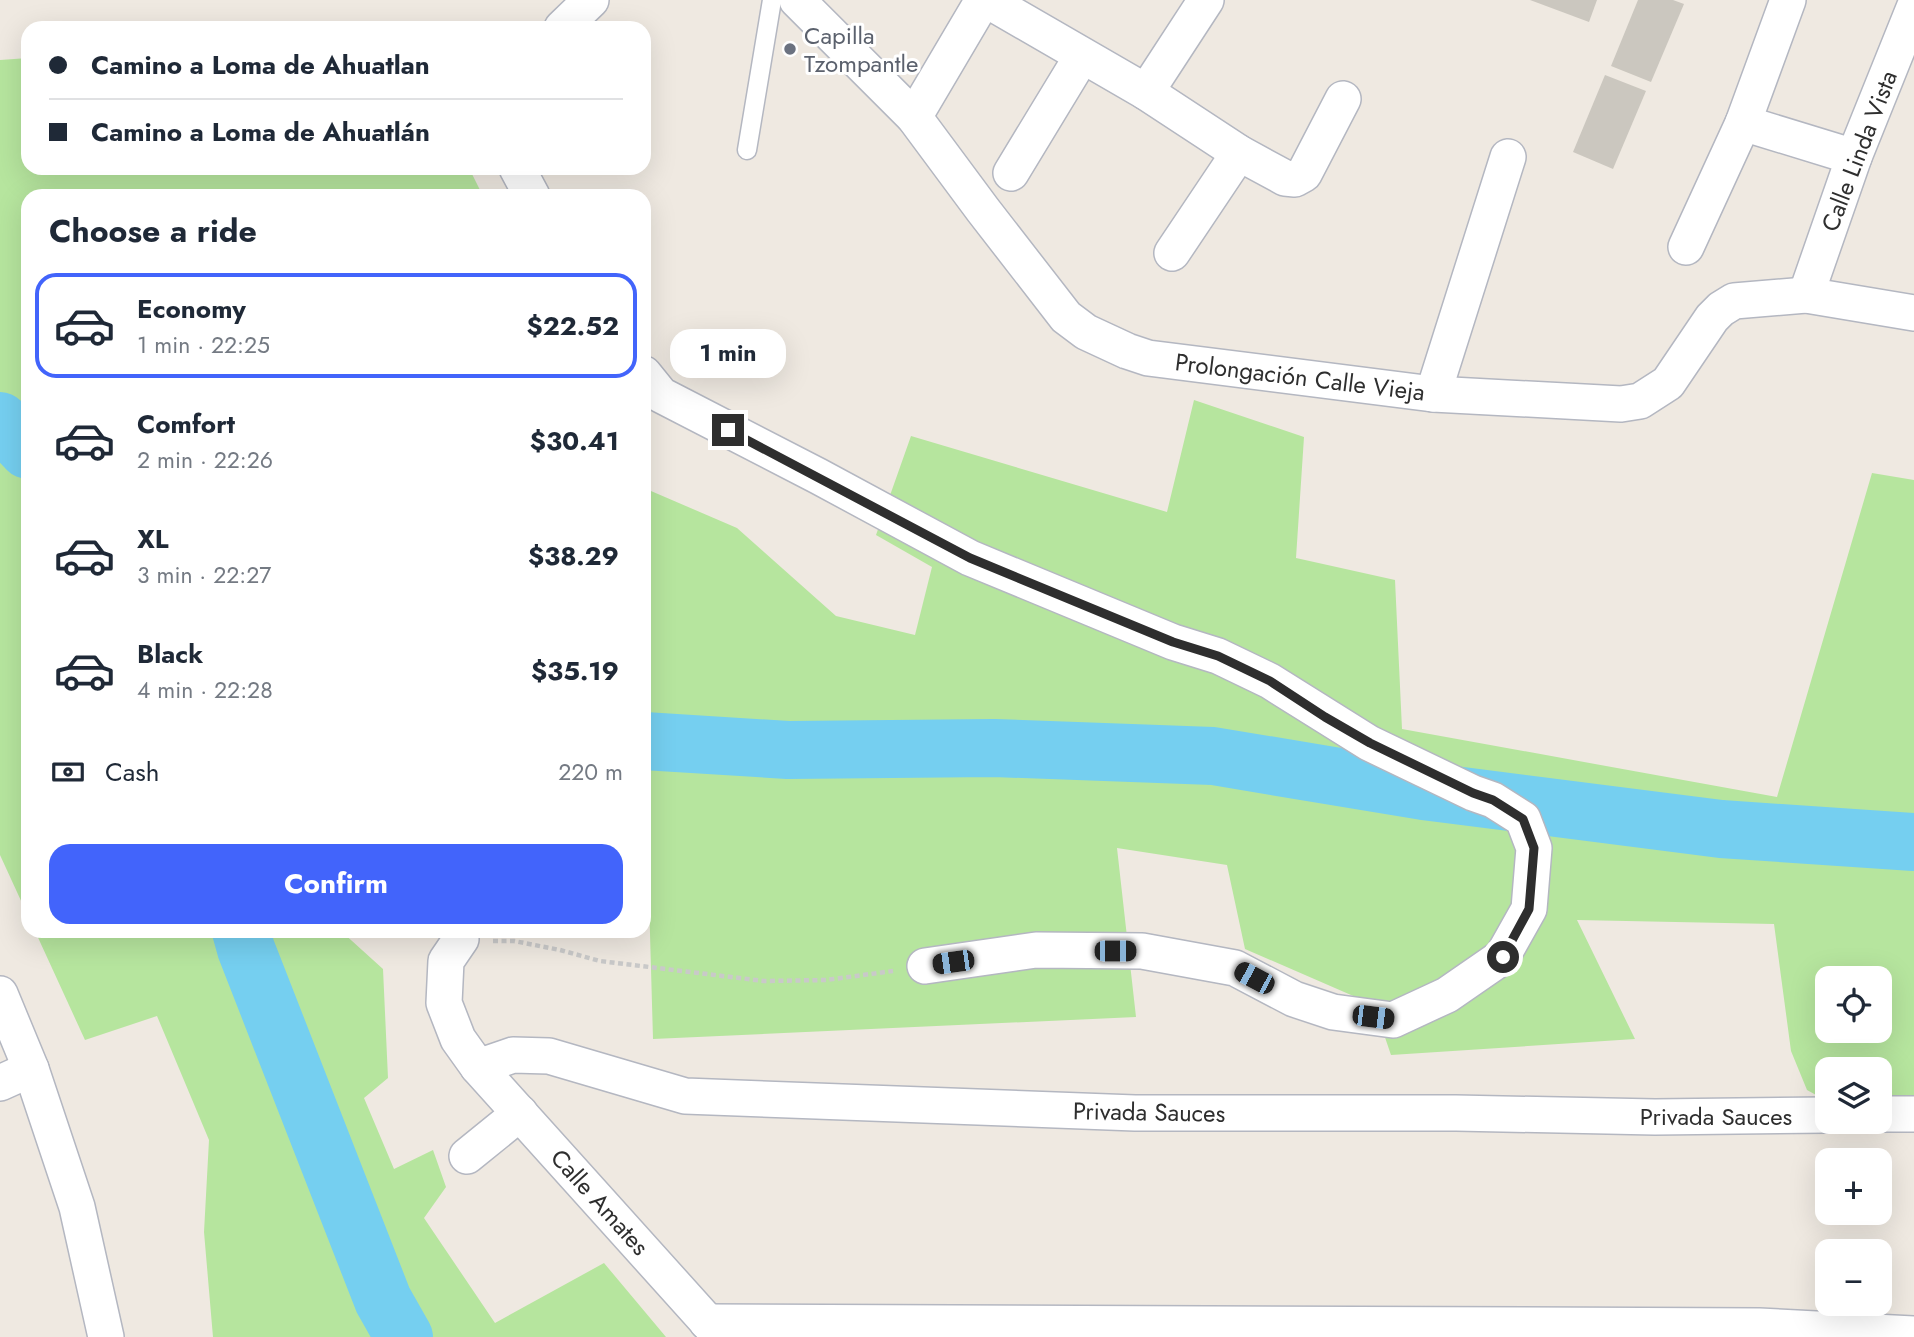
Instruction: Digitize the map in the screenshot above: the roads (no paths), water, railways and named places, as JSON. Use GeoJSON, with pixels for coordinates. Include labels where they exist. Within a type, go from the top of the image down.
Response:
{"type":"FeatureCollection","features":[{"type":"Feature","properties":{"kind":"street"},"geometry":{"type":"LineString","coordinates":[[569,21],[591,0]]}},
{"type":"Feature","properties":{"kind":"street","name":"Prolongación Calle Vieja"},"geometry":{"type":"LineString","coordinates":[[797,0],[914,117],[1066,317],[1086,332],[1148,358],[1433,394],[1621,404],[1640,401],[1668,383],[1721,309],[1734,302],[1806,295],[1914,313]]}},
{"type":"Feature","properties":{"kind":"street"},"geometry":{"type":"LineString","coordinates":[[914,117],[985,0],[1146,92],[1239,153],[1284,178],[1295,179],[1304,174],[1343,99]]}},
{"type":"Feature","properties":{"kind":"street"},"geometry":{"type":"LineString","coordinates":[[1146,92],[1206,0]]}},
{"type":"Feature","properties":{"kind":"street"},"geometry":{"type":"LineString","coordinates":[[1686,247],[1743,123],[1788,0]]}},
{"type":"Feature","properties":{"kind":"street","name":"Calle Linda Vista"},"geometry":{"type":"LineString","coordinates":[[1806,295],[1854,157],[1914,8]]}},
{"type":"Feature","properties":{"kind":"street"},"geometry":{"type":"LineString","coordinates":[[1012,173],[1082,56]]}},
{"type":"Feature","properties":{"kind":"street"},"geometry":{"type":"LineString","coordinates":[[1743,123],[1854,157]]}},
{"type":"Feature","properties":{"kind":"street"},"geometry":{"type":"LineString","coordinates":[[1172,253],[1239,153]]}},
{"type":"Feature","properties":{"kind":"street"},"geometry":{"type":"LineString","coordinates":[[1433,394],[1508,157]]}},
{"type":"Feature","properties":{"kind":"street"},"geometry":{"type":"LineString","coordinates":[[651,394],[818,476],[970,558],[1173,642],[1218,656],[1270,681],[1370,743],[1493,800],[1523,819],[1534,848],[1529,909],[1503,957],[1447,995],[1393,1020],[1333,1012],[1294,999],[1235,968],[1142,951],[1036,950],[925,966]]}},
{"type":"Feature","properties":{"kind":"street","name":"Calle Amates"},"geometry":{"type":"LineString","coordinates":[[461,939],[446,961],[444,1003],[458,1039],[478,1067],[714,1330]]}},
{"type":"Feature","properties":{"kind":"street"},"geometry":{"type":"LineString","coordinates":[[0,994],[31,1069],[77,1207],[106,1337]]}},
{"type":"Feature","properties":{"kind":"street","name":"Privada Sauces"},"geometry":{"type":"LineString","coordinates":[[478,1067],[513,1055],[549,1056],[685,1096],[1135,1113],[1442,1113],[1655,1117],[1815,1115]]}},
{"type":"Feature","properties":{"kind":"street"},"geometry":{"type":"LineString","coordinates":[[0,1083],[31,1069]]}},
{"type":"Feature","properties":{"kind":"street"},"geometry":{"type":"LineString","coordinates":[[467,1156],[520,1113]]}},
{"type":"Feature","properties":{"kind":"street"},"geometry":{"type":"LineString","coordinates":[[1892,1114],[1914,1114]]}},
{"type":"Feature","properties":{"kind":"street"},"geometry":{"type":"LineString","coordinates":[[714,1330],[1745,1326],[1914,1334]]}},
{"type":"Feature","properties":{"kind":"lane"},"geometry":{"type":"LineString","coordinates":[[747,150],[772,0]]}},
{"type":"Feature","properties":{"kind":"waterway"},"geometry":{"type":"LineString","coordinates":[[0,421],[21,443]]}},
{"type":"Feature","properties":{"kind":"waterway"},"geometry":{"type":"LineString","coordinates":[[651,741],[788,750],[994,748],[1213,756],[1423,791],[1721,829],[1914,842]]}},
{"type":"Feature","properties":{"kind":"waterway"},"geometry":{"type":"LineString","coordinates":[[243,938],[383,1300],[404,1337]]}},
{"type":"Feature","properties":{"kind":"place","name":"Capilla Tzompantle"},"geometry":{"type":"Point","coordinates":[790,49]}}]}
